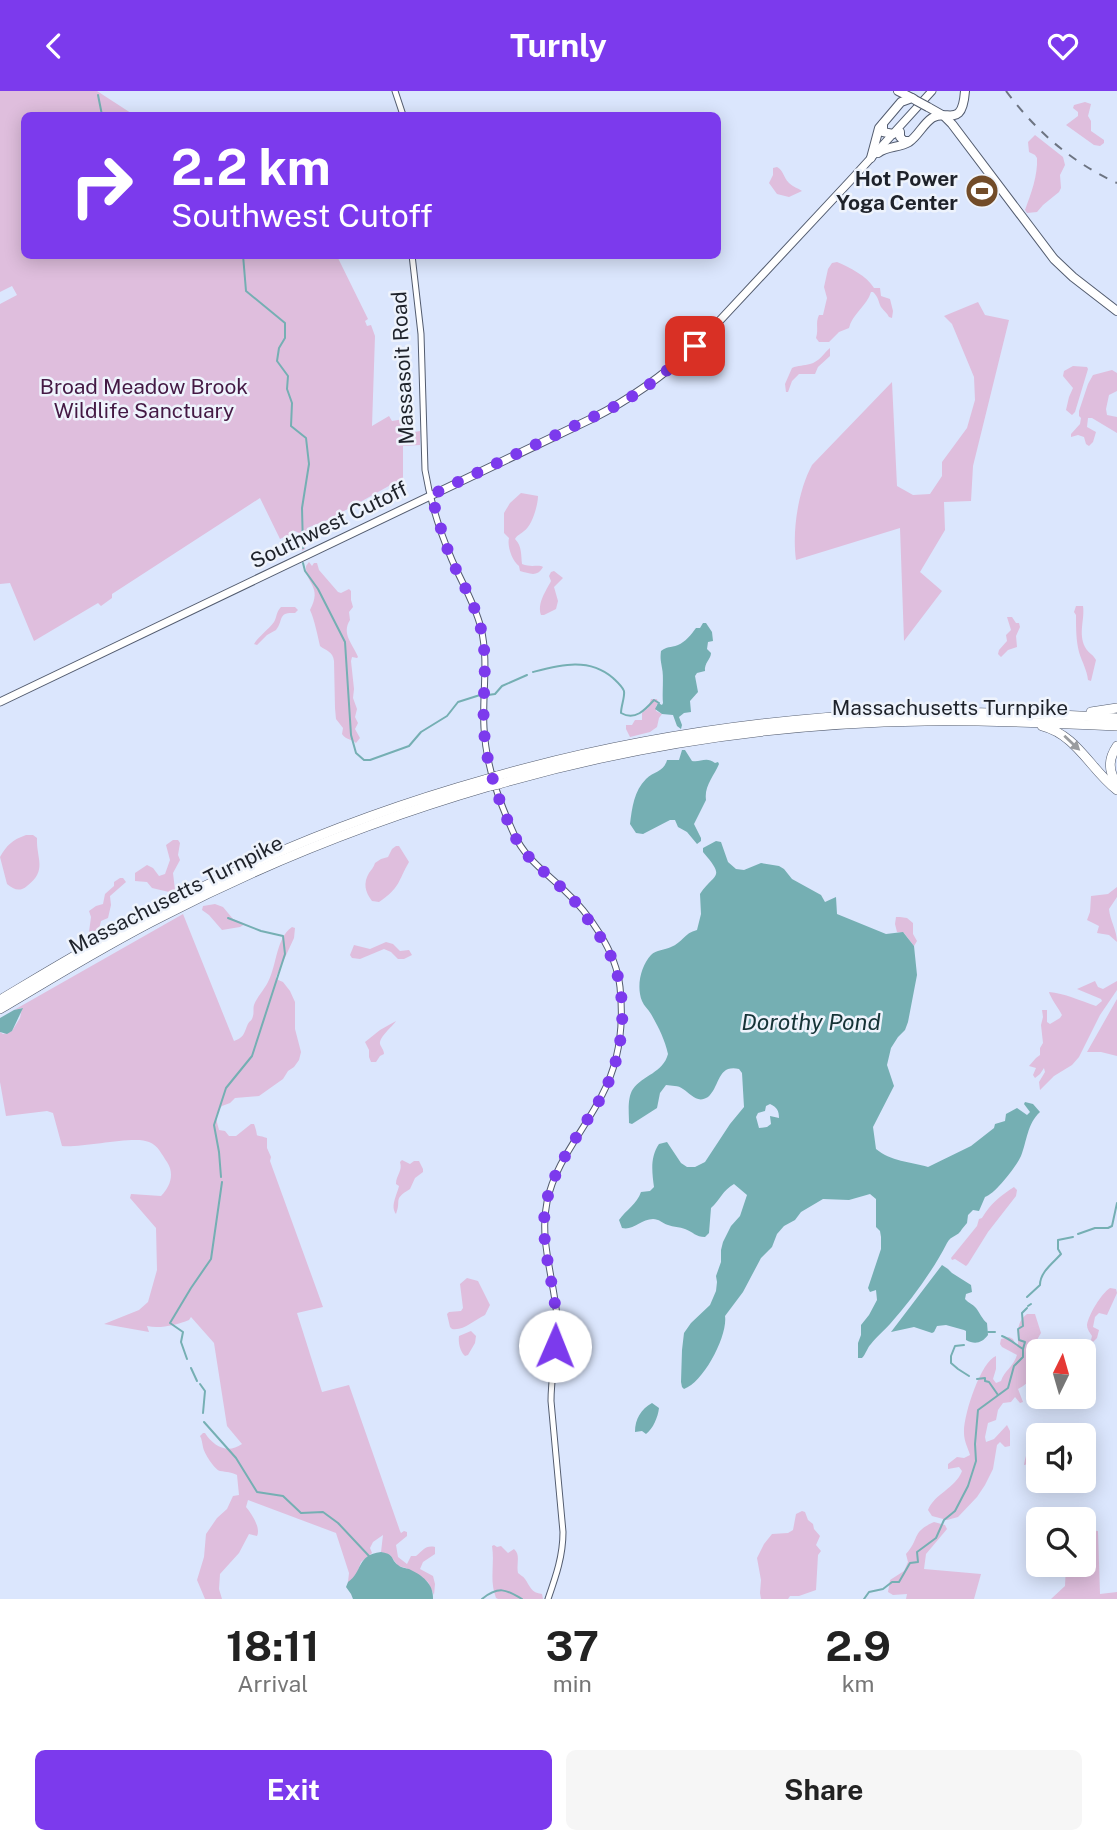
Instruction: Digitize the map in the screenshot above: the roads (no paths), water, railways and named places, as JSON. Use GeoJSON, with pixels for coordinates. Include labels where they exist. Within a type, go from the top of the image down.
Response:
{"type":"FeatureCollection","features":[{"type":"Feature","properties":{"kind":"highway"},"geometry":{"type":"LineString","coordinates":[[913,99],[901,102],[879,128],[877,154],[908,142],[938,115],[952,116],[958,113],[963,105],[965,91]]}},
{"type":"Feature","properties":{"kind":"highway"},"geometry":{"type":"LineString","coordinates":[[956,128],[956,119],[964,104],[965,91]]}},
{"type":"Feature","properties":{"kind":"highway"},"geometry":{"type":"LineString","coordinates":[[900,92],[944,116],[956,128],[1063,268],[1117,311]]}},
{"type":"Feature","properties":{"kind":"highway"},"geometry":{"type":"LineString","coordinates":[[900,92],[901,102]]}},
{"type":"Feature","properties":{"kind":"highway"},"geometry":{"type":"LineString","coordinates":[[883,123],[883,132],[896,133],[905,142],[932,117],[931,108]]}},
{"type":"Feature","properties":{"kind":"highway"},"geometry":{"type":"LineString","coordinates":[[1034,714],[1117,708]]}},
{"type":"Feature","properties":{"kind":"highway","name":"Massachusetts Turnpike"},"geometry":{"type":"LineString","coordinates":[[0,1000],[156,911],[256,862],[385,811],[493,781],[683,743],[883,718],[952,712],[1117,718]]}},
{"type":"Feature","properties":{"kind":"highway","name":"Massachusetts Turnpike"},"geometry":{"type":"LineString","coordinates":[[883,718],[1117,726]]}},
{"type":"Feature","properties":{"kind":"highway"},"geometry":{"type":"LineString","coordinates":[[1012,721],[1059,732],[1072,741],[1117,790]]}},
{"type":"Feature","properties":{"kind":"highway"},"geometry":{"type":"LineString","coordinates":[[1117,746],[1112,753],[1110,764],[1117,784]]}},
{"type":"Feature","properties":{"kind":"highway","name":"Massachusetts Turnpike"},"geometry":{"type":"LineString","coordinates":[[0,1009],[129,934],[239,879],[371,824],[493,781]]}},
{"type":"Feature","properties":{"kind":"main road"},"geometry":{"type":"LineString","coordinates":[[395,91],[402,112]]}},
{"type":"Feature","properties":{"kind":"main road","name":"Southwest Cutoff"},"geometry":{"type":"LineString","coordinates":[[0,702],[630,398],[699,343],[877,154],[932,91]]}},
{"type":"Feature","properties":{"kind":"main road","name":"Southwest Cutoff"},"geometry":{"type":"LineString","coordinates":[[877,154],[939,91]]}},
{"type":"Feature","properties":{"kind":"main road","name":"Massasoit Road"},"geometry":{"type":"LineString","coordinates":[[412,259],[421,334],[424,461],[431,495],[451,558],[474,605],[482,631],[485,740],[491,773],[515,836],[528,858],[568,894],[600,935],[613,959],[620,983],[622,1023],[612,1069],[603,1094],[553,1182],[545,1213],[545,1239],[556,1315],[551,1394],[563,1532],[562,1555],[548,1599]]}},
{"type":"Feature","properties":{"kind":"water"},"geometry":{"type":"Polygon","coordinates":[[[706,623],[712,632],[713,641],[708,642],[707,649],[711,655],[705,671],[695,676],[698,692],[690,701],[691,712],[679,717],[681,729],[673,715],[662,714],[655,709],[658,703],[663,703],[661,651],[683,642],[706,623]]]}},
{"type":"Feature","properties":{"kind":"water"},"geometry":{"type":"Polygon","coordinates":[[[682,750],[685,750],[692,761],[709,760],[719,764],[694,824],[701,838],[697,844],[687,832],[678,827],[675,820],[643,834],[636,833],[630,824],[634,800],[642,784],[664,767],[667,760],[679,760],[682,750]]]}},
{"type":"Feature","properties":{"kind":"water","name":"Dorothy Pond"},"geometry":{"type":"Polygon","coordinates":[[[716,841],[721,842],[728,862],[736,869],[744,870],[761,863],[779,866],[792,879],[821,895],[825,902],[836,897],[837,914],[886,934],[903,932],[914,946],[917,975],[908,1022],[891,1048],[887,1065],[894,1086],[873,1127],[876,1149],[894,1159],[928,1167],[971,1146],[994,1128],[995,1124],[1005,1121],[1006,1114],[1017,1108],[1027,1115],[1030,1112],[1025,1102],[1033,1104],[1040,1112],[1032,1122],[1021,1156],[1010,1173],[985,1197],[979,1211],[973,1210],[968,1215],[967,1223],[949,1240],[914,1295],[873,1341],[862,1358],[858,1358],[861,1325],[877,1300],[876,1290],[870,1292],[868,1288],[881,1249],[880,1231],[876,1227],[876,1199],[870,1194],[849,1200],[823,1199],[784,1226],[725,1316],[719,1346],[707,1368],[692,1385],[684,1389],[681,1382],[684,1333],[710,1305],[716,1291],[716,1276],[723,1242],[740,1216],[747,1195],[734,1184],[727,1189],[711,1208],[709,1233],[705,1237],[655,1219],[626,1228],[622,1228],[619,1220],[641,1192],[650,1191],[654,1187],[653,1159],[659,1144],[667,1142],[681,1163],[687,1167],[695,1167],[705,1162],[744,1107],[742,1073],[739,1069],[732,1068],[723,1073],[712,1093],[704,1099],[694,1098],[679,1087],[666,1085],[660,1093],[657,1108],[632,1124],[629,1123],[629,1101],[633,1089],[662,1066],[668,1054],[659,1028],[642,1001],[640,977],[651,955],[675,945],[697,930],[701,914],[700,894],[716,875],[703,848],[716,841]],[[772,1105],[766,1106],[765,1111],[758,1113],[756,1117],[759,1128],[771,1124],[770,1116],[779,1118],[777,1109],[772,1105]]]}},
{"type":"Feature","properties":{"kind":"water"},"geometry":{"type":"Polygon","coordinates":[[[23,1008],[12,1031],[7,1034],[0,1032],[0,1018],[23,1008]]]}},
{"type":"Feature","properties":{"kind":"water"},"geometry":{"type":"Polygon","coordinates":[[[942,1265],[971,1285],[972,1292],[966,1294],[965,1299],[987,1323],[988,1335],[981,1341],[975,1343],[966,1340],[966,1331],[946,1325],[937,1326],[932,1333],[914,1327],[891,1332],[942,1265]]]}},
{"type":"Feature","properties":{"kind":"water"},"geometry":{"type":"Polygon","coordinates":[[[652,1403],[659,1408],[653,1426],[646,1434],[642,1431],[635,1432],[639,1415],[652,1403]]]}},
{"type":"Feature","properties":{"kind":"water"},"geometry":{"type":"Polygon","coordinates":[[[381,1552],[390,1555],[399,1566],[423,1577],[432,1589],[433,1599],[353,1599],[346,1587],[348,1582],[367,1557],[381,1552]]]}},
{"type":"Feature","properties":{"kind":"waterway"},"geometry":{"type":"LineString","coordinates":[[98,95],[101,112]]}},
{"type":"Feature","properties":{"kind":"waterway"},"geometry":{"type":"LineString","coordinates":[[243,259],[246,291],[285,323],[285,338],[279,348],[277,361],[288,376],[287,389],[292,403],[291,426],[306,438],[309,464],[302,508],[303,548]]}},
{"type":"Feature","properties":{"kind":"waterway"},"geometry":{"type":"LineString","coordinates":[[303,563],[345,642],[351,735],[356,753],[364,760],[409,746],[421,732],[447,716],[458,702],[480,695]]}},
{"type":"Feature","properties":{"kind":"waterway"},"geometry":{"type":"LineString","coordinates":[[533,672],[574,665],[604,671],[623,689],[621,713],[626,715],[639,713],[654,700],[659,703]]}},
{"type":"Feature","properties":{"kind":"waterway"},"geometry":{"type":"LineString","coordinates":[[488,695],[495,694],[502,686],[527,675]]}},
{"type":"Feature","properties":{"kind":"waterway"},"geometry":{"type":"LineString","coordinates":[[221,1177],[214,1125],[226,1088],[252,1056],[285,954],[283,936],[228,918]]}},
{"type":"Feature","properties":{"kind":"waterway"},"geometry":{"type":"LineString","coordinates":[[187,1359],[181,1342],[183,1332],[170,1323],[211,1259],[222,1182]]}},
{"type":"Feature","properties":{"kind":"waterway"},"geometry":{"type":"LineString","coordinates":[[1078,1234],[1112,1226],[1117,1203]]}},
{"type":"Feature","properties":{"kind":"waterway"},"geometry":{"type":"LineString","coordinates":[[1027,1297],[1040,1285],[1045,1272],[1061,1254],[1058,1240],[1073,1237]]}},
{"type":"Feature","properties":{"kind":"waterway"},"geometry":{"type":"LineString","coordinates":[[1023,1349],[1025,1342],[1019,1340],[1018,1329],[1023,1326],[1022,1313],[1027,1308]]}},
{"type":"Feature","properties":{"kind":"waterway"},"geometry":{"type":"LineString","coordinates":[[988,1332],[995,1332]]}},
{"type":"Feature","properties":{"kind":"waterway"},"geometry":{"type":"LineString","coordinates":[[864,1599],[869,1592],[883,1589],[892,1582],[899,1582],[910,1563],[918,1562],[917,1552],[936,1538],[944,1520],[955,1511],[968,1486],[976,1461],[978,1410],[1008,1388],[1014,1366],[1023,1357],[1023,1349],[1002,1336]]}},
{"type":"Feature","properties":{"kind":"waterway"},"geometry":{"type":"LineString","coordinates":[[964,1345],[955,1346],[951,1363],[969,1376]]}},
{"type":"Feature","properties":{"kind":"waterway"},"geometry":{"type":"LineString","coordinates":[[191,1368],[197,1381]]}},
{"type":"Feature","properties":{"kind":"waterway"},"geometry":{"type":"LineString","coordinates":[[977,1379],[985,1378],[998,1395]]}},
{"type":"Feature","properties":{"kind":"waterway"},"geometry":{"type":"LineString","coordinates":[[200,1384],[205,1391],[203,1413]]}},
{"type":"Feature","properties":{"kind":"waterway"},"geometry":{"type":"LineString","coordinates":[[204,1422],[236,1458],[257,1492],[283,1496],[301,1513],[323,1512],[338,1523],[369,1556]]}},
{"type":"Feature","properties":{"kind":"waterway"},"geometry":{"type":"LineString","coordinates":[[482,1599],[502,1590],[522,1599]]}},
{"type":"Feature","properties":{"kind":"railway"},"geometry":{"type":"LineString","coordinates":[[1006,91],[1056,144],[1084,165],[1117,183]]}},
{"type":"Feature","properties":{"kind":"place","name":"Hot Power Yoga Center"},"geometry":{"type":"Point","coordinates":[982,191]}},
{"type":"Feature","properties":{"kind":"park label","name":"Broad Meadow Brook Wildlife Sanctuary"},"geometry":{"type":"Point","coordinates":[144,399]}}]}
